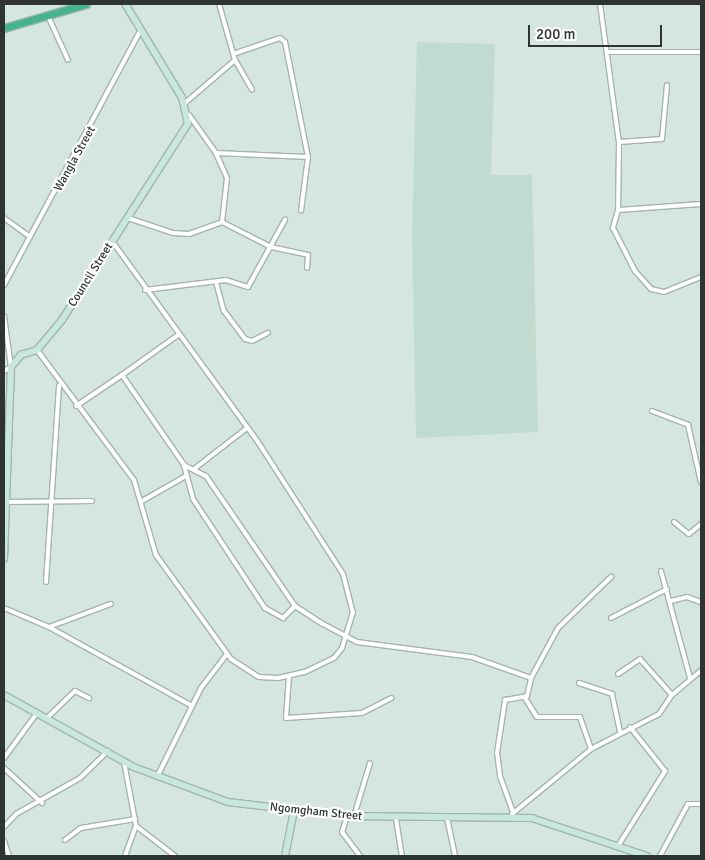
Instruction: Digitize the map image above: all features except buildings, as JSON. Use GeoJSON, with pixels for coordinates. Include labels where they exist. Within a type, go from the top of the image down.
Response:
{"type":"FeatureCollection","features":[{"type":"Feature","properties":{"kind":"highway"},"geometry":{"type":"LineString","coordinates":[[4,28],[86,4]]}},
{"type":"Feature","properties":{"kind":"street"},"geometry":{"type":"LineString","coordinates":[[125,4],[185,103],[189,115],[216,153],[228,193],[222,222]]}},
{"type":"Feature","properties":{"kind":"street"},"geometry":{"type":"LineString","coordinates":[[219,4],[236,53],[235,60],[252,89]]}},
{"type":"Feature","properties":{"kind":"street"},"geometry":{"type":"LineString","coordinates":[[600,4],[619,142],[618,210],[613,228],[635,271],[651,288],[664,292],[701,277]]}},
{"type":"Feature","properties":{"kind":"street"},"geometry":{"type":"LineString","coordinates":[[48,16],[68,60]]}},
{"type":"Feature","properties":{"kind":"street","name":"Wangla Street"},"geometry":{"type":"LineString","coordinates":[[4,285],[29,236],[63,183],[141,30]]}},
{"type":"Feature","properties":{"kind":"street"},"geometry":{"type":"LineString","coordinates":[[236,53],[283,39],[308,157],[301,211]]}},
{"type":"Feature","properties":{"kind":"street"},"geometry":{"type":"LineString","coordinates":[[608,52],[701,52]]}},
{"type":"Feature","properties":{"kind":"street"},"geometry":{"type":"LineString","coordinates":[[185,103],[235,60]]}},
{"type":"Feature","properties":{"kind":"street"},"geometry":{"type":"LineString","coordinates":[[619,142],[662,139],[667,85]]}},
{"type":"Feature","properties":{"kind":"street","name":"Council Street"},"geometry":{"type":"LineString","coordinates":[[10,367],[21,355],[37,350],[62,320],[183,133],[189,115]]}},
{"type":"Feature","properties":{"kind":"street"},"geometry":{"type":"LineString","coordinates":[[216,153],[308,157]]}},
{"type":"Feature","properties":{"kind":"street"},"geometry":{"type":"LineString","coordinates":[[618,210],[701,204]]}},
{"type":"Feature","properties":{"kind":"street"},"geometry":{"type":"LineString","coordinates":[[4,218],[29,236]]}},
{"type":"Feature","properties":{"kind":"street"},"geometry":{"type":"LineString","coordinates":[[128,218],[173,233],[189,234],[222,222],[271,247],[308,255],[307,268]]}},
{"type":"Feature","properties":{"kind":"street"},"geometry":{"type":"LineString","coordinates":[[145,290],[230,280],[248,287],[285,220]]}},
{"type":"Feature","properties":{"kind":"street"},"geometry":{"type":"LineString","coordinates":[[37,350],[59,385],[134,480],[142,501],[156,555],[226,654],[259,677],[289,676],[334,658],[346,637],[353,612],[343,574],[247,428],[145,290],[112,241]]}},
{"type":"Feature","properties":{"kind":"street"},"geometry":{"type":"LineString","coordinates":[[216,282],[224,311],[245,339],[268,333]]}},
{"type":"Feature","properties":{"kind":"street"},"geometry":{"type":"LineString","coordinates":[[4,316],[10,367],[4,559]]}},
{"type":"Feature","properties":{"kind":"street"},"geometry":{"type":"LineString","coordinates":[[76,406],[178,335]]}},
{"type":"Feature","properties":{"kind":"street"},"geometry":{"type":"LineString","coordinates":[[4,371],[10,367]]}},
{"type":"Feature","properties":{"kind":"street"},"geometry":{"type":"LineString","coordinates":[[122,375],[184,465],[194,499],[265,608],[283,618],[295,606]]}},
{"type":"Feature","properties":{"kind":"street"},"geometry":{"type":"LineString","coordinates":[[46,582],[49,503],[59,385]]}},
{"type":"Feature","properties":{"kind":"street"},"geometry":{"type":"LineString","coordinates":[[652,411],[688,424],[701,482]]}},
{"type":"Feature","properties":{"kind":"street"},"geometry":{"type":"LineString","coordinates":[[194,469],[247,428]]}},
{"type":"Feature","properties":{"kind":"street"},"geometry":{"type":"LineString","coordinates":[[184,465],[194,469],[223,499],[295,606],[346,637],[472,657],[531,678]]}},
{"type":"Feature","properties":{"kind":"street"},"geometry":{"type":"LineString","coordinates":[[142,501],[186,476]]}},
{"type":"Feature","properties":{"kind":"street"},"geometry":{"type":"LineString","coordinates":[[6,502],[92,501]]}},
{"type":"Feature","properties":{"kind":"street"},"geometry":{"type":"LineString","coordinates":[[674,522],[689,534],[701,524]]}},
{"type":"Feature","properties":{"kind":"street"},"geometry":{"type":"LineString","coordinates":[[660,571],[667,589],[690,678]]}},
{"type":"Feature","properties":{"kind":"street"},"geometry":{"type":"LineString","coordinates":[[592,749],[580,717],[537,717],[525,698],[531,678],[558,628],[611,577]]}},
{"type":"Feature","properties":{"kind":"street"},"geometry":{"type":"LineString","coordinates":[[611,618],[667,589]]}},
{"type":"Feature","properties":{"kind":"street"},"geometry":{"type":"LineString","coordinates":[[670,601],[687,597],[701,602]]}},
{"type":"Feature","properties":{"kind":"street"},"geometry":{"type":"LineString","coordinates":[[49,627],[111,604]]}},
{"type":"Feature","properties":{"kind":"street"},"geometry":{"type":"LineString","coordinates":[[4,608],[49,627],[192,706]]}},
{"type":"Feature","properties":{"kind":"street"},"geometry":{"type":"LineString","coordinates":[[157,777],[192,706],[226,654]]}},
{"type":"Feature","properties":{"kind":"street"},"geometry":{"type":"LineString","coordinates":[[618,674],[640,659],[672,695]]}},
{"type":"Feature","properties":{"kind":"street"},"geometry":{"type":"LineString","coordinates":[[525,698],[505,700],[498,735],[500,776],[512,814],[592,749],[620,732],[659,714],[672,695],[701,670]]}},
{"type":"Feature","properties":{"kind":"street"},"geometry":{"type":"LineString","coordinates":[[289,676],[286,718],[362,713],[391,698]]}},
{"type":"Feature","properties":{"kind":"street"},"geometry":{"type":"LineString","coordinates":[[579,683],[612,694],[620,732]]}},
{"type":"Feature","properties":{"kind":"street"},"geometry":{"type":"LineString","coordinates":[[47,718],[75,691],[89,698]]}},
{"type":"Feature","properties":{"kind":"street","name":"Ngomgham Street"},"geometry":{"type":"LineString","coordinates":[[4,695],[134,767],[228,802],[347,816],[447,818],[512,814],[532,818],[647,856]]}},
{"type":"Feature","properties":{"kind":"street"},"geometry":{"type":"LineString","coordinates":[[4,758],[37,713]]}},
{"type":"Feature","properties":{"kind":"street"},"geometry":{"type":"LineString","coordinates":[[618,846],[665,771],[630,727]]}},
{"type":"Feature","properties":{"kind":"street"},"geometry":{"type":"LineString","coordinates":[[4,827],[16,814],[42,803],[108,751]]}},
{"type":"Feature","properties":{"kind":"street"},"geometry":{"type":"LineString","coordinates":[[124,762],[128,774],[136,826],[125,856]]}},
{"type":"Feature","properties":{"kind":"street"},"geometry":{"type":"LineString","coordinates":[[354,816],[370,764]]}},
{"type":"Feature","properties":{"kind":"street"},"geometry":{"type":"LineString","coordinates":[[128,774],[134,767]]}},
{"type":"Feature","properties":{"kind":"street"},"geometry":{"type":"LineString","coordinates":[[4,768],[42,803]]}},
{"type":"Feature","properties":{"kind":"street"},"geometry":{"type":"LineString","coordinates":[[660,856],[688,804],[701,804]]}},
{"type":"Feature","properties":{"kind":"street"},"geometry":{"type":"LineString","coordinates":[[284,856],[294,811]]}},
{"type":"Feature","properties":{"kind":"street"},"geometry":{"type":"LineString","coordinates":[[347,816],[342,832],[360,856]]}},
{"type":"Feature","properties":{"kind":"street"},"geometry":{"type":"LineString","coordinates":[[396,818],[402,856]]}},
{"type":"Feature","properties":{"kind":"street"},"geometry":{"type":"LineString","coordinates":[[447,818],[455,856]]}},
{"type":"Feature","properties":{"kind":"street"},"geometry":{"type":"LineString","coordinates":[[65,840],[82,828],[135,820]]}},
{"type":"Feature","properties":{"kind":"street"},"geometry":{"type":"LineString","coordinates":[[136,826],[175,856]]}},
{"type":"Feature","properties":{"kind":"street"},"geometry":{"type":"LineString","coordinates":[[4,841],[9,856]]}},
{"type":"Feature","properties":{"kind":"shaded area"},"geometry":{"type":"Polygon","coordinates":[[[417,42],[495,44],[491,175],[532,175],[538,432],[416,438],[412,235],[417,42]]]}}]}
